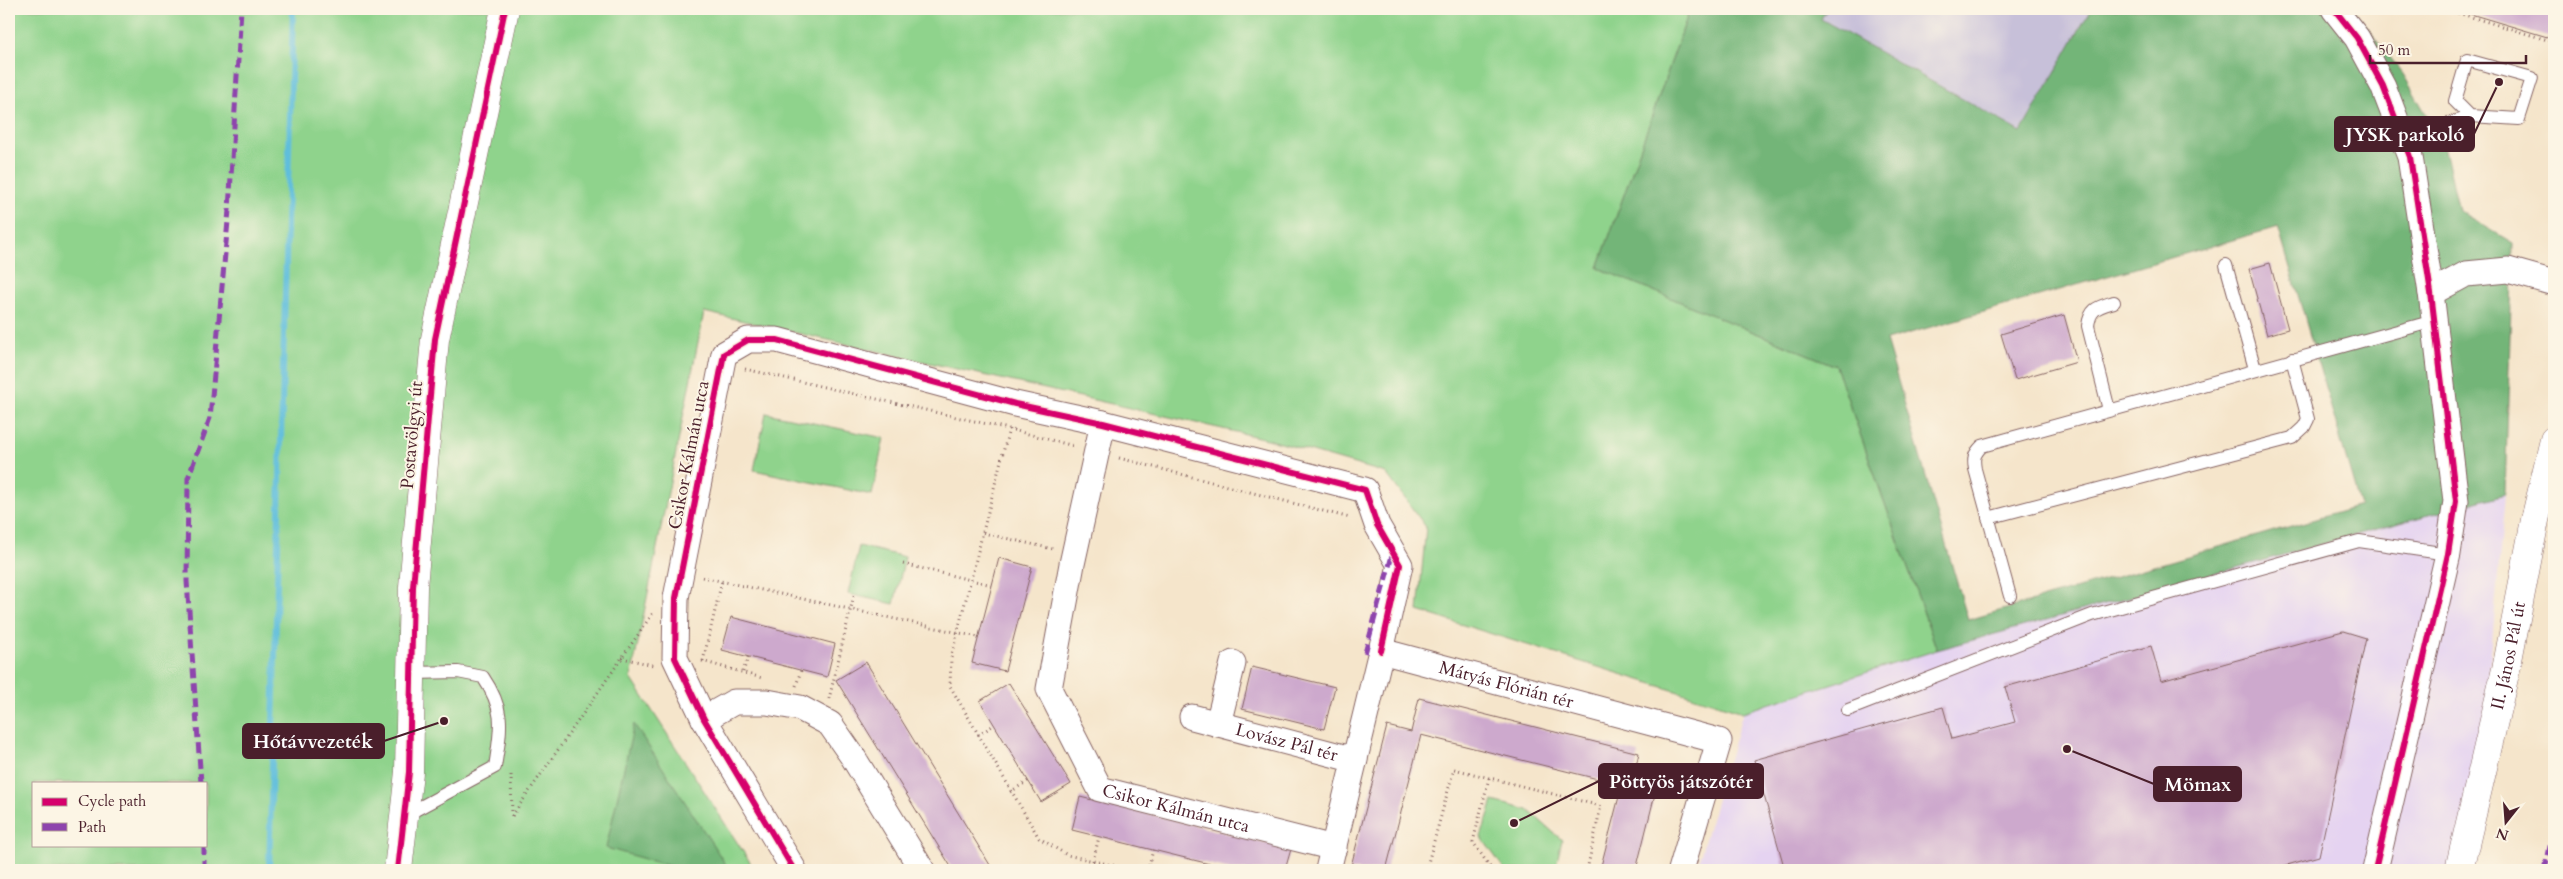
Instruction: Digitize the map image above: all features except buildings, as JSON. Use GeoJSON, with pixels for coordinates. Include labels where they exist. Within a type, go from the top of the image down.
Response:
{"type":"FeatureCollection","features":[{"type":"Feature","properties":{"kind":"street","name":"Postavölgyi út"},"geometry":{"type":"LineString","coordinates":[[398,870],[409,772],[414,587],[435,339],[506,9]]}},
{"type":"Feature","properties":{"kind":"street"},"geometry":{"type":"LineString","coordinates":[[2334,9],[2357,38],[2383,86],[2410,157],[2431,293],[2456,501],[2448,554],[2375,870]]}},
{"type":"Feature","properties":{"kind":"street"},"geometry":{"type":"LineString","coordinates":[[2431,293],[2466,274],[2508,270],[2554,283]]}},
{"type":"Feature","properties":{"kind":"street","name":"Csikor Kálmán utca"},"geometry":{"type":"LineString","coordinates":[[794,870],[698,709],[675,658],[676,598],[724,354],[748,340],[777,340],[1015,404],[1103,423],[1365,490],[1377,526]]}},
{"type":"Feature","properties":{"kind":"street","name":"Csikor Kálmán utca"},"geometry":{"type":"LineString","coordinates":[[1103,423],[1074,554],[1050,689],[1100,789],[1331,859]]}},
{"type":"Feature","properties":{"kind":"street","name":"II. János Pál út"},"geometry":{"type":"LineString","coordinates":[[2459,870],[2507,665],[2535,520],[2554,440]]}},
{"type":"Feature","properties":{"kind":"street"},"geometry":{"type":"LineString","coordinates":[[1331,859],[1400,565],[1377,526]]}},
{"type":"Feature","properties":{"kind":"street","name":"Mátyás Flórián tér"},"geometry":{"type":"LineString","coordinates":[[1381,651],[1719,741],[1681,870]]}},
{"type":"Feature","properties":{"kind":"street","name":"Lovász Pál tér"},"geometry":{"type":"LineString","coordinates":[[1218,724],[1233,663]]}},
{"type":"Feature","properties":{"kind":"street"},"geometry":{"type":"LineString","coordinates":[[698,709],[734,702],[767,702],[800,708],[830,724],[853,757],[922,870]]}},
{"type":"Feature","properties":{"kind":"street","name":"Lovász Pál tér"},"geometry":{"type":"LineString","coordinates":[[1192,717],[1355,760]]}},
{"type":"Feature","properties":{"kind":"lane"},"geometry":{"type":"LineString","coordinates":[[2410,157],[2435,129],[2470,116],[2519,119],[2532,78],[2467,60],[2454,101],[2470,116]]}},
{"type":"Feature","properties":{"kind":"lane"},"geometry":{"type":"LineString","coordinates":[[2226,265],[2255,369]]}},
{"type":"Feature","properties":{"kind":"lane"},"geometry":{"type":"LineString","coordinates":[[2109,410],[2088,326],[2091,312],[2095,307],[2114,302]]}},
{"type":"Feature","properties":{"kind":"lane"},"geometry":{"type":"LineString","coordinates":[[2010,596],[1973,459],[1982,446],[2434,321]]}},
{"type":"Feature","properties":{"kind":"lane"},"geometry":{"type":"LineString","coordinates":[[1988,518],[2292,438],[2304,427],[2308,419],[2292,359]]}},
{"type":"Feature","properties":{"kind":"lane"},"geometry":{"type":"LineString","coordinates":[[1848,710],[2092,615],[2359,541],[2448,554]]}},
{"type":"Feature","properties":{"kind":"lane"},"geometry":{"type":"LineString","coordinates":[[404,816],[495,766],[501,727],[496,696],[483,676],[458,672],[412,673]]}},
{"type":"Feature","properties":{"kind":"path"},"geometry":{"type":"LineString","coordinates":[[2458,13],[2554,42]]}},
{"type":"Feature","properties":{"kind":"path"},"geometry":{"type":"LineString","coordinates":[[722,364],[1009,429],[1377,526]]}},
{"type":"Feature","properties":{"kind":"path"},"geometry":{"type":"LineString","coordinates":[[1015,404],[951,658],[950,686],[1010,792],[1039,838],[1067,855],[1134,870]]}},
{"type":"Feature","properties":{"kind":"path"},"geometry":{"type":"LineString","coordinates":[[983,533],[1074,554]]}},
{"type":"Feature","properties":{"kind":"path"},"geometry":{"type":"LineString","coordinates":[[903,564],[992,585]]}},
{"type":"Feature","properties":{"kind":"path"},"geometry":{"type":"LineString","coordinates":[[681,572],[978,637]]}},
{"type":"Feature","properties":{"kind":"path"},"geometry":{"type":"LineString","coordinates":[[698,709],[722,581]]}},
{"type":"Feature","properties":{"kind":"path"},"geometry":{"type":"LineString","coordinates":[[824,721],[854,595]]}},
{"type":"Feature","properties":{"kind":"path"},"geometry":{"type":"LineString","coordinates":[[510,772],[512,816],[652,614]]}},
{"type":"Feature","properties":{"kind":"path"},"geometry":{"type":"LineString","coordinates":[[743,672],[748,657]]}},
{"type":"Feature","properties":{"kind":"path"},"geometry":{"type":"LineString","coordinates":[[796,687],[801,670]]}},
{"type":"Feature","properties":{"kind":"path"},"geometry":{"type":"LineString","coordinates":[[978,735],[994,725]]}},
{"type":"Feature","properties":{"kind":"path"},"geometry":{"type":"LineString","coordinates":[[1426,870],[1454,769],[1601,806],[1587,870]]}},
{"type":"Feature","properties":{"kind":"path"},"geometry":{"type":"LineString","coordinates":[[1489,778],[1473,842],[1492,870]]}},
{"type":"Feature","properties":{"kind":"path"},"geometry":{"type":"LineString","coordinates":[[1010,792],[1028,781]]}},
{"type":"Feature","properties":{"kind":"path"},"geometry":{"type":"LineString","coordinates":[[1093,861],[1099,837]]}},
{"type":"Feature","properties":{"kind":"path"},"geometry":{"type":"LineString","coordinates":[[1148,870],[1153,850]]}},
{"type":"Feature","properties":{"kind":"path"},"geometry":{"type":"LineString","coordinates":[[1208,870],[1209,864]]}},
{"type":"Feature","properties":{"kind":"shaded area"},"geometry":{"type":"Polygon","coordinates":[[[1827,9],[2091,9],[2021,132],[1821,19],[1827,9]]]}},
{"type":"Feature","properties":{"kind":"shaded area"},"geometry":{"type":"Polygon","coordinates":[[[2505,494],[2472,870],[1696,870],[1743,712],[1937,650],[2505,494]]]}},
{"type":"Feature","properties":{"kind":"green space"},"geometry":{"type":"Polygon","coordinates":[[[9,9],[1690,9],[1598,268],[1836,366],[1937,650],[1743,712],[1418,611],[1426,527],[1386,473],[1267,439],[704,312],[631,678],[755,870],[9,870],[9,9]]]}},
{"type":"Feature","properties":{"kind":"green space"},"geometry":{"type":"Polygon","coordinates":[[[1690,9],[1827,9],[1821,19],[2021,132],[2091,9],[2353,9],[2403,74],[2444,145],[2459,211],[2513,243],[2505,494],[1937,650],[1836,366],[1598,268],[1690,9]],[[2278,227],[1886,340],[1968,620],[2360,506],[2278,227]]]}},
{"type":"Feature","properties":{"kind":"green space"},"geometry":{"type":"Polygon","coordinates":[[[766,413],[884,438],[872,495],[754,470],[766,413]]]}},
{"type":"Feature","properties":{"kind":"green space"},"geometry":{"type":"Polygon","coordinates":[[[859,546],[905,557],[894,604],[848,594],[859,546]]]}},
{"type":"Feature","properties":{"kind":"green space"},"geometry":{"type":"Polygon","coordinates":[[[634,724],[729,870],[683,870],[606,848],[634,724]]]}},
{"type":"Feature","properties":{"kind":"green space"},"geometry":{"type":"Polygon","coordinates":[[[1493,801],[1528,810],[1562,840],[1555,870],[1505,870],[1481,837],[1493,801]]]}},
{"type":"Feature","properties":{"kind":"waterway"},"geometry":{"type":"LineString","coordinates":[[269,870],[293,9]]}},
{"type":"Feature","properties":{"kind":"marked path"},"geometry":{"type":"LineString","coordinates":[[201,782],[187,581],[188,478],[210,418],[229,210],[241,9]]}},
{"type":"Feature","properties":{"kind":"marked path"},"geometry":{"type":"LineString","coordinates":[[1365,653],[1393,552]]}},
{"type":"Feature","properties":{"kind":"marked path"},"geometry":{"type":"LineString","coordinates":[[2545,870],[2554,828]]}},
{"type":"Feature","properties":{"kind":"marked path"},"geometry":{"type":"LineString","coordinates":[[204,846],[204,870]]}},
{"type":"Feature","properties":{"kind":"cycle path"},"geometry":{"type":"LineString","coordinates":[[398,870],[409,772],[413,587],[435,339],[505,9]]}},
{"type":"Feature","properties":{"kind":"cycle path"},"geometry":{"type":"LineString","coordinates":[[2334,9],[2357,38],[2383,86],[2410,157],[2431,293],[2456,501],[2448,554],[2375,870]]}},
{"type":"Feature","properties":{"kind":"cycle path"},"geometry":{"type":"LineString","coordinates":[[794,870],[704,719],[675,658],[676,598],[724,354],[748,340],[777,340],[1015,404],[1103,423],[1365,490],[1377,525],[1400,565],[1381,651]]}},
{"type":"Feature","properties":{"kind":"place","name":"JYSK parkoló"},"geometry":{"type":"Point","coordinates":[2499,82]}},
{"type":"Feature","properties":{"kind":"place","name":"Hőtávvezeték"},"geometry":{"type":"Point","coordinates":[444,721]}},
{"type":"Feature","properties":{"kind":"place","name":"Mömax"},"geometry":{"type":"Point","coordinates":[2067,749]}},
{"type":"Feature","properties":{"kind":"place","name":"Pöttyös játszótér"},"geometry":{"type":"Point","coordinates":[1514,823]}}]}
